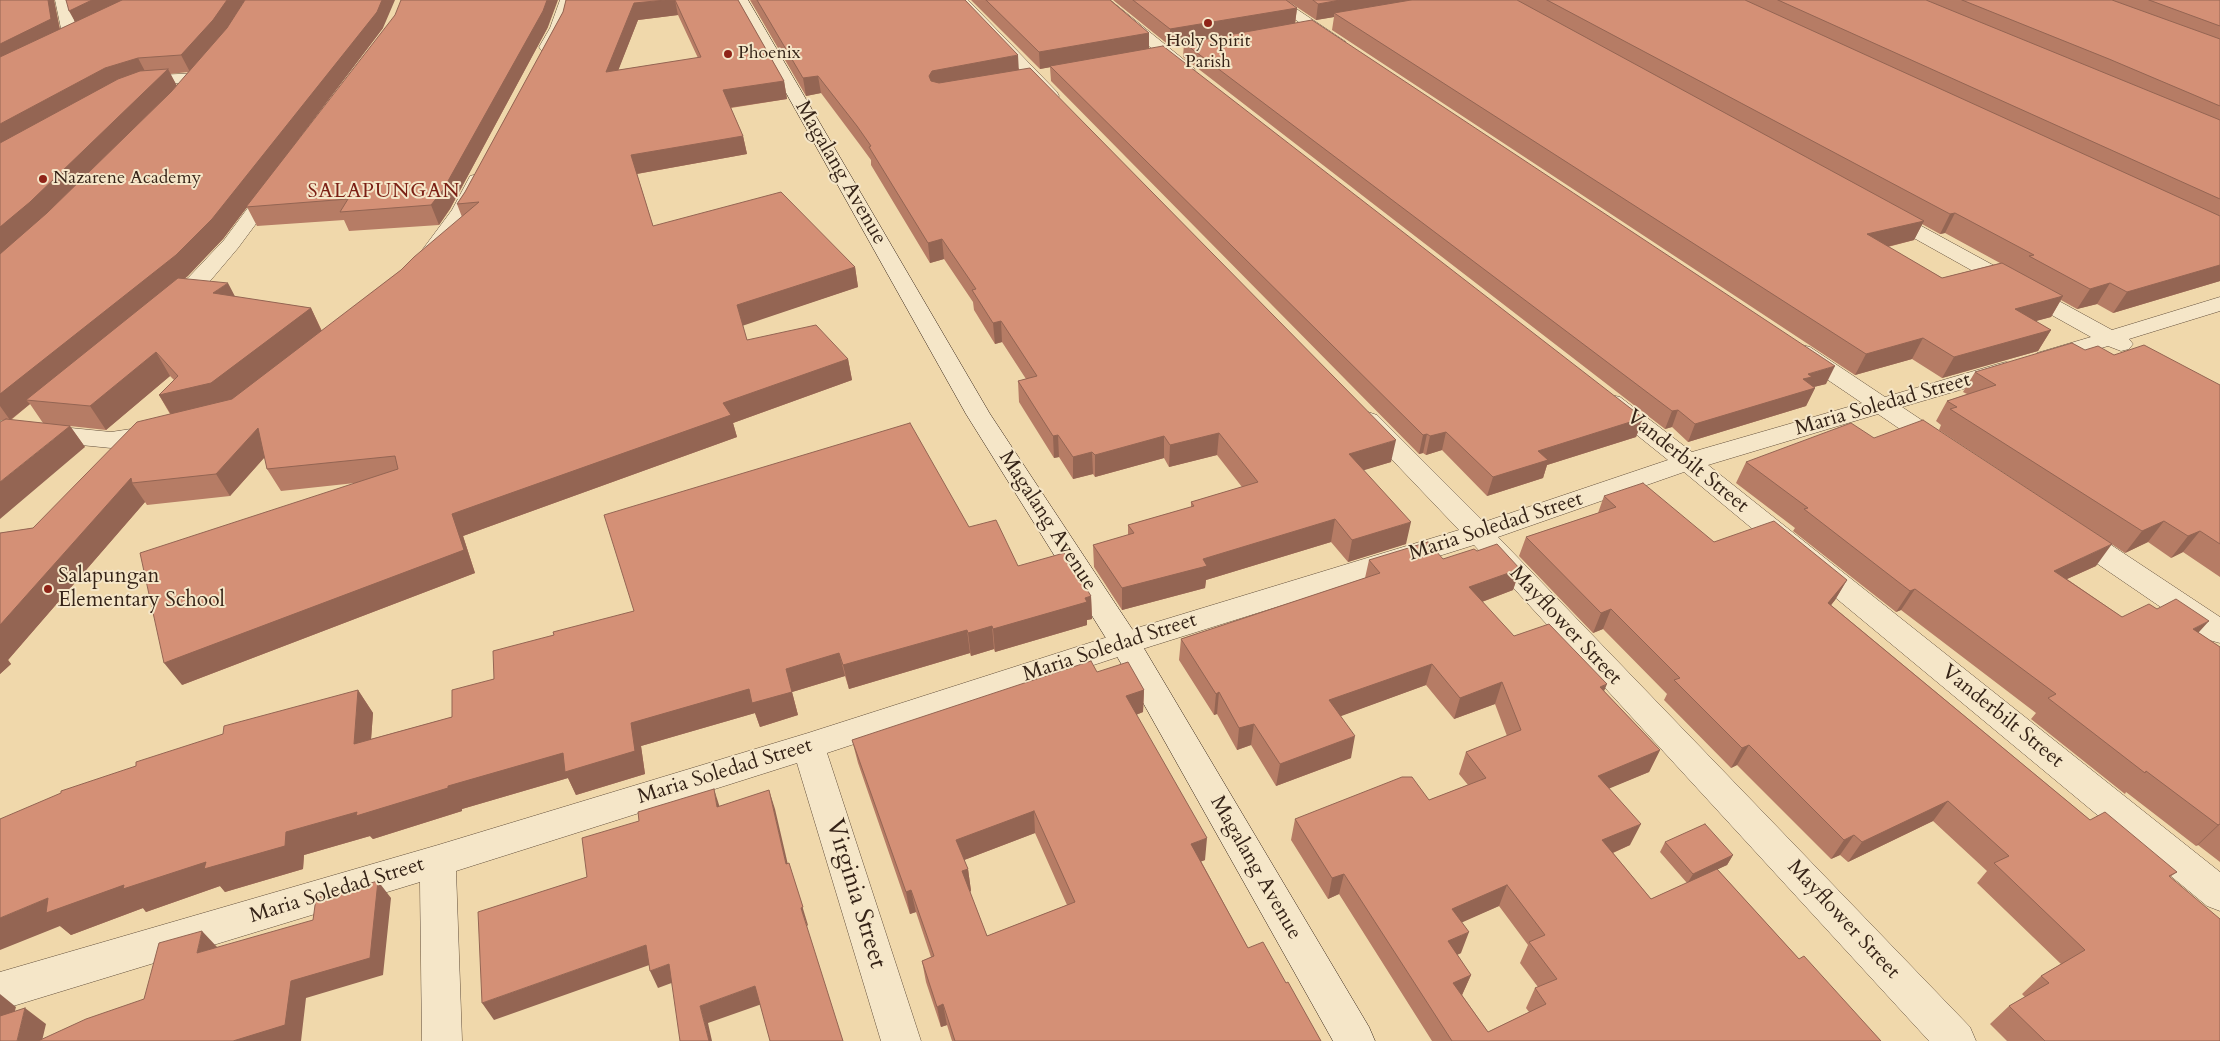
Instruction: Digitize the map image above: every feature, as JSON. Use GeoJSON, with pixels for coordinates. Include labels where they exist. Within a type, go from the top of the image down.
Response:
{"type":"FeatureCollection","features":[{"type":"Feature","properties":{"kind":"street"},"geometry":{"type":"LineString","coordinates":[[62,0],[72,38]]}},
{"type":"Feature","properties":{"kind":"street"},"geometry":{"type":"LineString","coordinates":[[539,62],[558,28],[567,0]]}},
{"type":"Feature","properties":{"kind":"street","name":"Magalang Avenue"},"geometry":{"type":"LineString","coordinates":[[742,0],[978,414],[1125,642],[1354,1041]]}},
{"type":"Feature","properties":{"kind":"street"},"geometry":{"type":"LineString","coordinates":[[960,0],[1066,112]]}},
{"type":"Feature","properties":{"kind":"street"},"geometry":{"type":"LineString","coordinates":[[1101,0],[1204,84]]}},
{"type":"Feature","properties":{"kind":"street"},"geometry":{"type":"LineString","coordinates":[[1273,0],[1354,54]]}},
{"type":"Feature","properties":{"kind":"street"},"geometry":{"type":"LineString","coordinates":[[54,47],[89,30]]}},
{"type":"Feature","properties":{"kind":"street"},"geometry":{"type":"LineString","coordinates":[[179,98],[209,64]]}},
{"type":"Feature","properties":{"kind":"street"},"geometry":{"type":"LineString","coordinates":[[121,91],[146,82],[197,78]]}},
{"type":"Feature","properties":{"kind":"street"},"geometry":{"type":"LineString","coordinates":[[415,270],[428,256],[461,211],[489,158]]}},
{"type":"Feature","properties":{"kind":"street"},"geometry":{"type":"LineString","coordinates":[[160,313],[197,282],[230,244],[288,167]]}},
{"type":"Feature","properties":{"kind":"street"},"geometry":{"type":"LineString","coordinates":[[1866,203],[2136,352]]}},
{"type":"Feature","properties":{"kind":"street","name":"Maria Soledad Street"},"geometry":{"type":"LineString","coordinates":[[0,991],[438,861],[808,746],[1125,642],[1479,534],[1688,462],[2111,339],[2220,304]]}},
{"type":"Feature","properties":{"kind":"street"},"geometry":{"type":"LineString","coordinates":[[1782,339],[1955,455]]}},
{"type":"Feature","properties":{"kind":"street","name":"Vanderbilt Street"},"geometry":{"type":"LineString","coordinates":[[1595,389],[1688,462],[2220,894]]}},
{"type":"Feature","properties":{"kind":"street","name":"Mayflower Street"},"geometry":{"type":"LineString","coordinates":[[1348,400],[1479,534],[1956,1041]]}},
{"type":"Feature","properties":{"kind":"street"},"geometry":{"type":"LineString","coordinates":[[6,435],[40,413]]}},
{"type":"Feature","properties":{"kind":"street"},"geometry":{"type":"LineString","coordinates":[[6,435],[111,440],[180,428]]}},
{"type":"Feature","properties":{"kind":"street"},"geometry":{"type":"LineString","coordinates":[[2054,521],[2220,632]]}},
{"type":"Feature","properties":{"kind":"street","name":"Virginia Street"},"geometry":{"type":"LineString","coordinates":[[808,746],[901,1041]]}},
{"type":"Feature","properties":{"kind":"street"},"geometry":{"type":"LineString","coordinates":[[438,861],[442,1041]]}},
{"type":"Feature","properties":{"kind":"building"},"geometry":{"type":"Polygon","coordinates":[[[0,0],[48,0],[51,19],[0,44],[0,0]]]}},
{"type":"Feature","properties":{"kind":"building"},"geometry":{"type":"Polygon","coordinates":[[[66,0],[92,0],[69,11],[66,0]]]}},
{"type":"Feature","properties":{"kind":"building"},"geometry":{"type":"Polygon","coordinates":[[[122,0],[227,0],[213,20],[181,55],[138,58],[105,68],[0,124],[0,57],[122,0]]]}},
{"type":"Feature","properties":{"kind":"building"},"geometry":{"type":"Polygon","coordinates":[[[245,0],[382,0],[377,12],[212,219],[176,255],[0,394],[0,254],[47,213],[171,92],[227,28],[245,0]]]}},
{"type":"Feature","properties":{"kind":"building"},"geometry":{"type":"Polygon","coordinates":[[[401,0],[547,0],[543,11],[443,190],[431,205],[340,212],[348,199],[246,207],[395,15],[401,0]]]}},
{"type":"Feature","properties":{"kind":"building"},"geometry":{"type":"Polygon","coordinates":[[[566,0],[666,0],[634,3],[606,72],[701,57],[675,0],[738,0],[784,81],[723,90],[743,136],[631,155],[653,226],[781,192],[855,267],[737,305],[747,340],[816,325],[848,359],[723,403],[731,415],[452,514],[464,550],[164,663],[140,553],[398,469],[395,456],[267,469],[258,428],[216,474],[132,483],[131,478],[0,625],[0,533],[33,528],[137,422],[232,399],[401,270],[479,202],[457,204],[563,12],[566,0]]]}},
{"type":"Feature","properties":{"kind":"building"},"geometry":{"type":"Polygon","coordinates":[[[757,0],[965,0],[1018,55],[932,71],[929,76],[931,81],[939,83],[1030,68],[1396,440],[1349,454],[1411,522],[1352,540],[1335,519],[1203,559],[1207,566],[1122,588],[1093,545],[1134,533],[1128,525],[1194,506],[1191,502],[1258,482],[1219,433],[1170,445],[1164,436],[1095,455],[1092,452],[1073,457],[1058,435],[1053,436],[1018,381],[1037,376],[1001,321],[993,323],[972,290],[976,289],[942,239],[928,243],[869,147],[871,146],[857,126],[818,76],[803,78],[757,0]]]}},
{"type":"Feature","properties":{"kind":"building"},"geometry":{"type":"Polygon","coordinates":[[[986,0],[1110,0],[1149,33],[1039,52],[986,0]]]}},
{"type":"Feature","properties":{"kind":"building"},"geometry":{"type":"Polygon","coordinates":[[[1133,0],[1286,0],[1297,8],[1170,29],[1133,0]]]}},
{"type":"Feature","properties":{"kind":"building"},"geometry":{"type":"Polygon","coordinates":[[[1313,0],[1340,0],[1318,4],[1313,0]]]}},
{"type":"Feature","properties":{"kind":"building"},"geometry":{"type":"Polygon","coordinates":[[[1411,0],[1517,0],[1924,221],[1867,234],[1942,278],[2002,263],[2063,296],[2015,309],[2051,330],[1954,357],[1923,338],[1866,354],[1334,13],[1411,0]]]}},
{"type":"Feature","properties":{"kind":"building"},"geometry":{"type":"Polygon","coordinates":[[[1547,0],[1745,0],[2220,216],[2220,265],[2127,292],[2110,283],[2090,289],[2029,256],[2034,255],[1955,213],[1950,214],[1547,0]]]}},
{"type":"Feature","properties":{"kind":"building"},"geometry":{"type":"Polygon","coordinates":[[[1778,0],[1926,0],[2220,120],[2220,199],[1778,0]]]}},
{"type":"Feature","properties":{"kind":"building"},"geometry":{"type":"Polygon","coordinates":[[[1962,0],[2112,0],[2220,39],[2220,106],[2109,59],[1962,0]]]}},
{"type":"Feature","properties":{"kind":"building"},"geometry":{"type":"Polygon","coordinates":[[[2149,0],[2220,0],[2220,26],[2149,0]]]}},
{"type":"Feature","properties":{"kind":"building"},"geometry":{"type":"Polygon","coordinates":[[[1312,20],[1835,366],[1808,374],[1812,377],[1803,379],[1815,388],[1695,424],[1678,410],[1672,411],[1184,43],[1312,20]]]}},
{"type":"Feature","properties":{"kind":"building"},"geometry":{"type":"Polygon","coordinates":[[[1163,46],[1643,418],[1538,451],[1548,460],[1493,477],[1446,432],[1430,436],[1427,434],[1423,435],[1050,66],[1163,46]]]}},
{"type":"Feature","properties":{"kind":"building"},"geometry":{"type":"Polygon","coordinates":[[[168,69],[30,202],[0,227],[0,143],[118,79],[140,71],[168,69]]]}},
{"type":"Feature","properties":{"kind":"building"},"geometry":{"type":"Polygon","coordinates":[[[178,278],[228,283],[213,293],[311,308],[211,383],[159,395],[178,376],[156,352],[90,406],[26,400],[178,278]]]}},
{"type":"Feature","properties":{"kind":"building"},"geometry":{"type":"Polygon","coordinates":[[[2072,343],[2085,350],[2098,346],[2114,355],[2144,345],[2220,385],[2220,544],[2200,531],[2188,536],[2164,521],[2142,531],[1950,409],[1957,407],[1947,401],[1996,385],[1975,372],[2072,343]]]}},
{"type":"Feature","properties":{"kind":"building"},"geometry":{"type":"Polygon","coordinates":[[[6,419],[70,426],[0,482],[0,422],[6,419]]]}},
{"type":"Feature","properties":{"kind":"building"},"geometry":{"type":"Polygon","coordinates":[[[1923,420],[2112,544],[2054,571],[2122,617],[2149,604],[2157,609],[2176,599],[2209,621],[2193,629],[2220,647],[2220,824],[2218,825],[2146,771],[2145,773],[2048,698],[2056,694],[1915,589],[1910,591],[1804,509],[1808,508],[1746,462],[1851,423],[1874,438],[1923,420]]]}},
{"type":"Feature","properties":{"kind":"building"},"geometry":{"type":"Polygon","coordinates":[[[910,423],[969,527],[996,520],[1018,566],[1064,553],[1091,596],[1085,598],[1087,602],[993,629],[992,626],[968,633],[967,630],[843,665],[839,653],[786,669],[792,692],[752,703],[749,689],[631,723],[635,751],[565,772],[563,753],[448,786],[448,788],[356,816],[357,812],[286,832],[285,846],[204,869],[206,862],[123,889],[124,885],[46,913],[48,898],[0,918],[0,819],[61,793],[61,791],[136,766],[136,762],[223,734],[224,726],[358,690],[354,744],[452,717],[452,690],[494,679],[493,651],[554,635],[553,632],[634,611],[604,515],[910,423]]]}},
{"type":"Feature","properties":{"kind":"building"},"geometry":{"type":"Polygon","coordinates":[[[1643,483],[1714,542],[1774,521],[1847,580],[1828,603],[2090,820],[2105,812],[2177,872],[2169,876],[2220,919],[2220,1041],[2045,1041],[2009,1006],[2049,983],[2041,976],[2085,950],[1994,863],[2009,856],[1948,801],[1862,842],[1854,835],[1844,840],[1749,745],[1742,748],[1674,680],[1680,678],[1611,609],[1601,613],[1526,537],[1616,507],[1604,496],[1643,483]]]}},
{"type":"Feature","properties":{"kind":"building"},"geometry":{"type":"Polygon","coordinates":[[[1428,542],[1443,559],[1497,544],[1520,569],[1469,587],[1514,636],[1549,624],[1607,684],[1600,687],[1660,750],[1598,776],[1641,824],[1602,840],[1651,899],[1717,869],[1799,959],[1804,956],[1881,1041],[1452,1041],[1344,874],[1332,878],[1295,819],[1402,777],[1412,777],[1429,800],[1486,778],[1466,752],[1521,730],[1502,682],[1460,698],[1432,664],[1329,700],[1355,736],[1280,764],[1254,724],[1239,728],[1219,692],[1216,694],[1181,639],[1380,573],[1369,560],[1428,542]],[[1507,885],[1452,909],[1469,932],[1448,941],[1471,975],[1453,983],[1488,1032],[1546,1004],[1535,988],[1557,979],[1529,942],[1545,935],[1507,885]]]}},
{"type":"Feature","properties":{"kind":"building"},"geometry":{"type":"Polygon","coordinates":[[[1091,661],[1097,672],[1128,662],[1144,690],[1126,696],[1207,838],[1191,844],[1248,948],[1263,942],[1321,1041],[955,1041],[943,1004],[937,1007],[922,961],[934,956],[911,890],[906,892],[852,740],[1091,661]],[[1034,811],[956,840],[968,869],[962,871],[987,936],[1075,902],[1034,811]]]}},
{"type":"Feature","properties":{"kind":"building"},"geometry":{"type":"Polygon","coordinates":[[[714,789],[717,807],[769,790],[786,864],[789,863],[803,907],[801,908],[843,1041],[770,1041],[755,986],[700,1006],[709,1041],[680,1041],[669,964],[650,971],[646,945],[482,1003],[478,912],[587,877],[582,838],[639,821],[638,812],[714,789]]]}},
{"type":"Feature","properties":{"kind":"building"},"geometry":{"type":"Polygon","coordinates":[[[1705,824],[1733,855],[1693,874],[1665,842],[1705,824]]]}},
{"type":"Feature","properties":{"kind":"building"},"geometry":{"type":"Polygon","coordinates":[[[378,881],[370,958],[291,981],[285,1025],[233,1041],[38,1041],[86,1019],[144,999],[159,943],[202,931],[197,953],[313,920],[316,898],[378,881]]]}},
{"type":"Feature","properties":{"kind":"building"},"geometry":{"type":"Polygon","coordinates":[[[25,1008],[17,1041],[0,1041],[0,1016],[25,1008]]]}},
{"type":"Feature","properties":{"kind":"place","name":"Holy Spirit Parish"},"geometry":{"type":"Point","coordinates":[1208,23]}},
{"type":"Feature","properties":{"kind":"place","name":"Phoenix"},"geometry":{"type":"Point","coordinates":[728,54]}},
{"type":"Feature","properties":{"kind":"place","name":"Nazarene Academy"},"geometry":{"type":"Point","coordinates":[43,179]}},
{"type":"Feature","properties":{"kind":"place","name":"Salapungan Elementary School"},"geometry":{"type":"Point","coordinates":[48,589]}},
{"type":"Feature","properties":{"kind":"district","name":"SALAPUNGAN"},"geometry":{"type":"Point","coordinates":[384,192]}}]}
